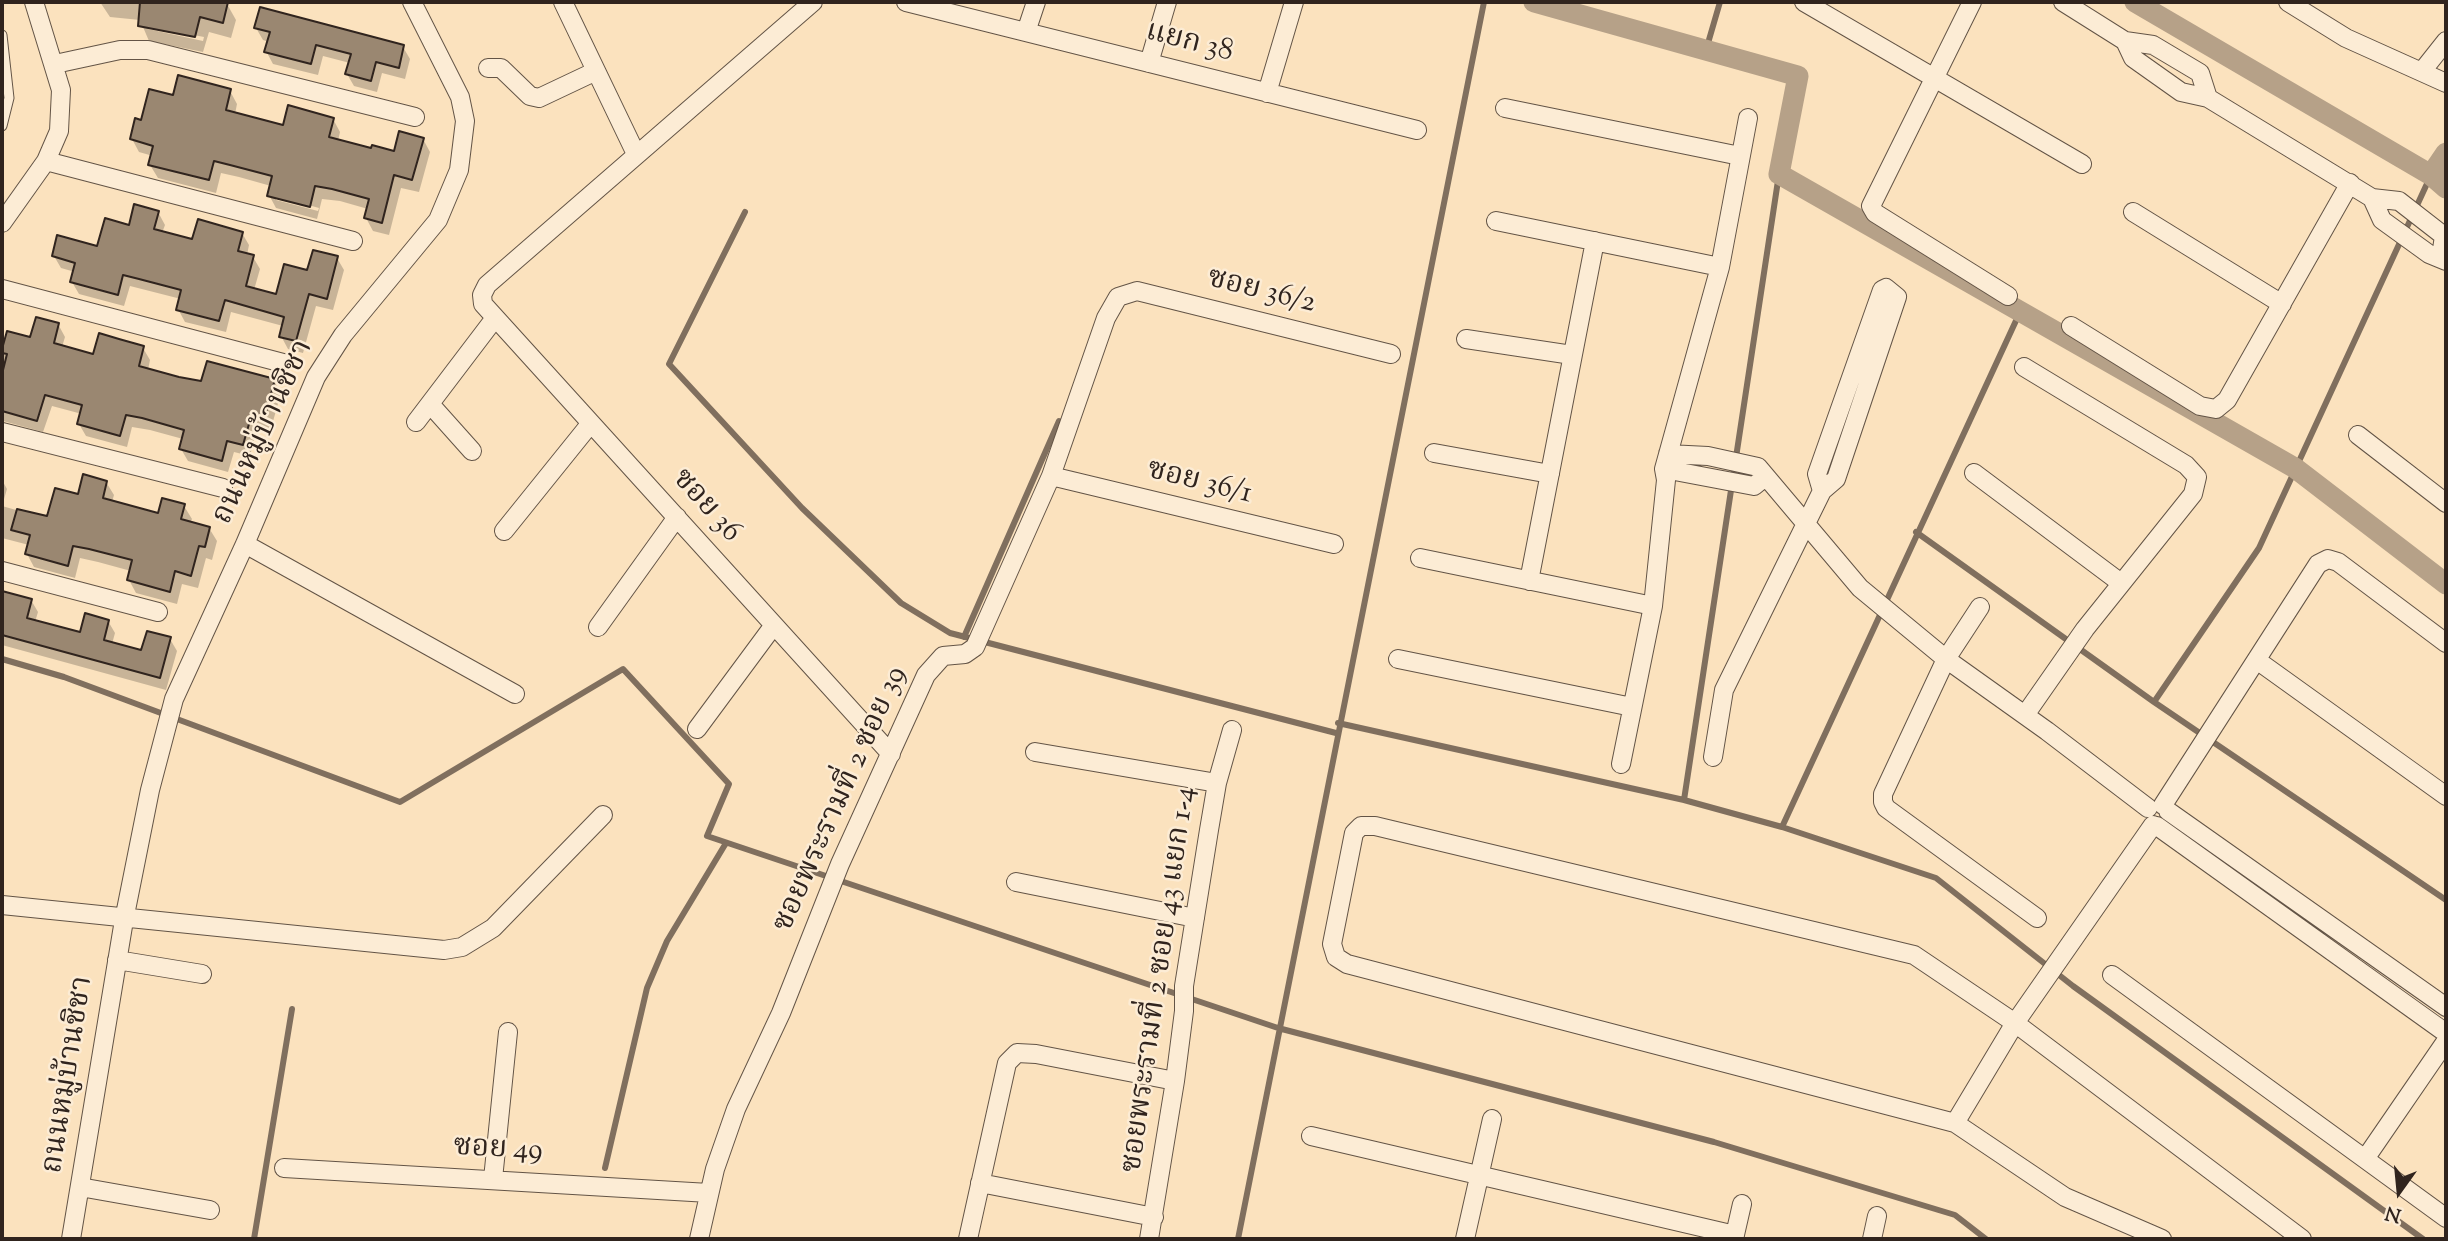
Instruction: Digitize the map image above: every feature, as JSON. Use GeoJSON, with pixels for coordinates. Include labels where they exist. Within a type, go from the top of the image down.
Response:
{"type":"FeatureCollection","features":[{"type":"Feature","properties":{"kind":"street"},"geometry":{"type":"LineString","coordinates":[[2,223],[46,161],[59,131],[61,111],[55,64],[34,2]]}},
{"type":"Feature","properties":{"kind":"street","name":"ถนนหมู่บ้านชิชา"},"geometry":{"type":"LineString","coordinates":[[71,1239],[124,920],[164,730],[174,699],[245,544],[316,377],[343,335],[438,220],[459,170],[464,121],[460,97],[412,2]]}},
{"type":"Feature","properties":{"kind":"street"},"geometry":{"type":"LineString","coordinates":[[563,2],[594,72],[636,154],[813,2]]}},
{"type":"Feature","properties":{"kind":"street","name":"แยก 38"},"geometry":{"type":"LineString","coordinates":[[906,2],[1418,130]]}},
{"type":"Feature","properties":{"kind":"street"},"geometry":{"type":"LineString","coordinates":[[1026,32],[1036,2]]}},
{"type":"Feature","properties":{"kind":"street"},"geometry":{"type":"LineString","coordinates":[[1149,63],[1167,2]]}},
{"type":"Feature","properties":{"kind":"street"},"geometry":{"type":"LineString","coordinates":[[1267,93],[1294,2]]}},
{"type":"Feature","properties":{"kind":"street"},"geometry":{"type":"LineString","coordinates":[[1804,2],[2082,164]]}},
{"type":"Feature","properties":{"kind":"street"},"geometry":{"type":"LineString","coordinates":[[1972,2],[1871,206],[1875,212],[2008,296]]}},
{"type":"Feature","properties":{"kind":"street"},"geometry":{"type":"LineString","coordinates":[[2063,2],[2125,41],[2153,45],[2200,73],[2208,98]]}},
{"type":"Feature","properties":{"kind":"street"},"geometry":{"type":"LineString","coordinates":[[2288,2],[2346,38],[2423,70],[2446,83]]}},
{"type":"Feature","properties":{"kind":"street"},"geometry":{"type":"LineString","coordinates":[[2125,41],[2133,58],[2144,69],[2181,92],[2208,98],[2372,198],[2399,201],[2444,236],[2444,258],[2423,250],[2382,220],[2372,198]]}},
{"type":"Feature","properties":{"kind":"street"},"geometry":{"type":"LineString","coordinates":[[2423,70],[2446,41]]}},
{"type":"Feature","properties":{"kind":"street"},"geometry":{"type":"LineString","coordinates":[[55,64],[120,50],[148,50],[415,117]]}},
{"type":"Feature","properties":{"kind":"street"},"geometry":{"type":"LineString","coordinates":[[488,68],[502,68],[530,96],[539,98],[594,72]]}},
{"type":"Feature","properties":{"kind":"street"},"geometry":{"type":"LineString","coordinates":[[1506,108],[1740,156]]}},
{"type":"Feature","properties":{"kind":"street"},"geometry":{"type":"LineString","coordinates":[[1621,764],[1653,606],[1666,461],[1720,267],[1748,118]]}},
{"type":"Feature","properties":{"kind":"street","name":"ซอย 36"},"geometry":{"type":"LineString","coordinates":[[636,154],[487,285],[482,295],[483,304],[891,754]]}},
{"type":"Feature","properties":{"kind":"street"},"geometry":{"type":"LineString","coordinates":[[46,161],[353,241]]}},
{"type":"Feature","properties":{"kind":"street"},"geometry":{"type":"LineString","coordinates":[[2071,326],[2200,406],[2216,409],[2227,400],[2350,183]]}},
{"type":"Feature","properties":{"kind":"street"},"geometry":{"type":"LineString","coordinates":[[2133,212],[2282,304]]}},
{"type":"Feature","properties":{"kind":"street"},"geometry":{"type":"LineString","coordinates":[[1496,221],[1720,267]]}},
{"type":"Feature","properties":{"kind":"street"},"geometry":{"type":"LineString","coordinates":[[1529,581],[1595,242]]}},
{"type":"Feature","properties":{"kind":"street"},"geometry":{"type":"LineString","coordinates":[[1713,757],[1724,690],[1822,491],[1836,480],[1896,297],[1885,288],[1817,474],[1822,491]]}},
{"type":"Feature","properties":{"kind":"street"},"geometry":{"type":"LineString","coordinates":[[2,289],[283,363]]}},
{"type":"Feature","properties":{"kind":"street","name":"ซอย 36/2"},"geometry":{"type":"LineString","coordinates":[[1118,297],[1137,291],[1391,354]]}},
{"type":"Feature","properties":{"kind":"street","name":"ซอยพระรามที่ 2 ซอย 39"},"geometry":{"type":"LineString","coordinates":[[699,1239],[709,1193],[736,1110],[781,1013],[840,864],[933,664],[943,656],[965,654],[975,647],[1051,476],[1106,318],[1118,297]]}},
{"type":"Feature","properties":{"kind":"street"},"geometry":{"type":"LineString","coordinates":[[416,422],[495,318]]}},
{"type":"Feature","properties":{"kind":"street"},"geometry":{"type":"LineString","coordinates":[[1466,339],[1572,355]]}},
{"type":"Feature","properties":{"kind":"street"},"geometry":{"type":"LineString","coordinates":[[2024,367],[2186,466],[2197,477],[2193,494],[2085,629],[2025,715]]}},
{"type":"Feature","properties":{"kind":"street"},"geometry":{"type":"LineString","coordinates":[[430,404],[472,451]]}},
{"type":"Feature","properties":{"kind":"street"},"geometry":{"type":"LineString","coordinates":[[504,531],[591,423]]}},
{"type":"Feature","properties":{"kind":"street"},"geometry":{"type":"LineString","coordinates":[[2,432],[223,488]]}},
{"type":"Feature","properties":{"kind":"street"},"geometry":{"type":"LineString","coordinates":[[2358,435],[2446,503]]}},
{"type":"Feature","properties":{"kind":"street"},"geometry":{"type":"LineString","coordinates":[[1434,453],[1550,474]]}},
{"type":"Feature","properties":{"kind":"street"},"geometry":{"type":"LineString","coordinates":[[1666,461],[1728,459],[1759,477],[1860,589],[1946,659],[2158,815],[2284,917],[2446,1033]]}},
{"type":"Feature","properties":{"kind":"street"},"geometry":{"type":"LineString","coordinates":[[1666,461],[1727,480],[1759,477]]}},
{"type":"Feature","properties":{"kind":"street"},"geometry":{"type":"LineString","coordinates":[[1974,473],[2122,583]]}},
{"type":"Feature","properties":{"kind":"street","name":"ซอย 36/1"},"geometry":{"type":"LineString","coordinates":[[1051,476],[1334,544]]}},
{"type":"Feature","properties":{"kind":"street"},"geometry":{"type":"LineString","coordinates":[[598,627],[677,517]]}},
{"type":"Feature","properties":{"kind":"street"},"geometry":{"type":"LineString","coordinates":[[245,544],[515,694]]}},
{"type":"Feature","properties":{"kind":"street"},"geometry":{"type":"LineString","coordinates":[[1420,558],[1653,606]]}},
{"type":"Feature","properties":{"kind":"street"},"geometry":{"type":"LineString","coordinates":[[1955,1123],[2015,1024],[2158,815],[2318,565],[2328,559],[2339,562],[2446,643]]}},
{"type":"Feature","properties":{"kind":"street"},"geometry":{"type":"LineString","coordinates":[[2,571],[158,612]]}},
{"type":"Feature","properties":{"kind":"street"},"geometry":{"type":"LineString","coordinates":[[1980,607],[1946,659],[1883,794],[1882,802],[1886,808],[2037,918]]}},
{"type":"Feature","properties":{"kind":"street"},"geometry":{"type":"LineString","coordinates":[[697,729],[774,625]]}},
{"type":"Feature","properties":{"kind":"street"},"geometry":{"type":"LineString","coordinates":[[1398,659],[1632,708]]}},
{"type":"Feature","properties":{"kind":"street"},"geometry":{"type":"LineString","coordinates":[[2258,661],[2446,796]]}},
{"type":"Feature","properties":{"kind":"street","name":"ซอยพระรามที่ 2 ซอย 43 แยก 1-4"},"geometry":{"type":"LineString","coordinates":[[1149,1239],[1175,1081],[1184,1011],[1184,986],[1217,783],[1232,730]]}},
{"type":"Feature","properties":{"kind":"street"},"geometry":{"type":"LineString","coordinates":[[1035,752],[1217,783]]}},
{"type":"Feature","properties":{"kind":"street"},"geometry":{"type":"LineString","coordinates":[[2,905],[399,948],[444,950],[462,947],[493,928],[603,815]]}},
{"type":"Feature","properties":{"kind":"street"},"geometry":{"type":"LineString","coordinates":[[2158,815],[2295,900],[2446,1007]]}},
{"type":"Feature","properties":{"kind":"street"},"geometry":{"type":"LineString","coordinates":[[2162,1239],[2066,1197],[1955,1123],[1347,964],[1336,957],[1332,944],[1354,833],[1361,827],[1375,826],[1914,955],[2015,1024],[2302,1239]]}},
{"type":"Feature","properties":{"kind":"street"},"geometry":{"type":"LineString","coordinates":[[1017,882],[1195,918]]}},
{"type":"Feature","properties":{"kind":"street"},"geometry":{"type":"LineString","coordinates":[[2284,917],[2295,900]]}},
{"type":"Feature","properties":{"kind":"street"},"geometry":{"type":"LineString","coordinates":[[117,960],[202,974]]}},
{"type":"Feature","properties":{"kind":"street"},"geometry":{"type":"LineString","coordinates":[[2112,975],[2446,1218]]}},
{"type":"Feature","properties":{"kind":"street"},"geometry":{"type":"LineString","coordinates":[[493,1179],[508,1032]]}},
{"type":"Feature","properties":{"kind":"street"},"geometry":{"type":"LineString","coordinates":[[2365,1159],[2446,1041]]}},
{"type":"Feature","properties":{"kind":"street"},"geometry":{"type":"LineString","coordinates":[[968,1239],[1007,1063],[1017,1053],[1037,1054],[1175,1081]]}},
{"type":"Feature","properties":{"kind":"street"},"geometry":{"type":"LineString","coordinates":[[1465,1239],[1492,1119]]}},
{"type":"Feature","properties":{"kind":"street"},"geometry":{"type":"LineString","coordinates":[[1311,1136],[1734,1237],[1742,1204]]}},
{"type":"Feature","properties":{"kind":"street","name":"ซอย 49"},"geometry":{"type":"LineString","coordinates":[[284,1168],[709,1193]]}},
{"type":"Feature","properties":{"kind":"street"},"geometry":{"type":"LineString","coordinates":[[980,1183],[1154,1217]]}},
{"type":"Feature","properties":{"kind":"street"},"geometry":{"type":"LineString","coordinates":[[80,1187],[211,1210]]}},
{"type":"Feature","properties":{"kind":"street"},"geometry":{"type":"LineString","coordinates":[[1872,1239],[1877,1216]]}},
{"type":"Feature","properties":{"kind":"lane"},"geometry":{"type":"LineString","coordinates":[[2,35],[9,98],[2,126]]}},
{"type":"Feature","properties":{"kind":"building"},"geometry":{"type":"Polygon","coordinates":[[[140,2],[228,2],[223,23],[200,17],[195,37],[138,26],[140,2]]]}},
{"type":"Feature","properties":{"kind":"building"},"geometry":{"type":"Polygon","coordinates":[[[260,7],[404,45],[399,68],[376,62],[371,81],[345,74],[351,54],[316,45],[311,64],[264,52],[270,32],[254,28],[260,7]]]}},
{"type":"Feature","properties":{"kind":"building"},"geometry":{"type":"Polygon","coordinates":[[[178,75],[231,89],[226,110],[283,125],[288,105],[334,118],[329,137],[371,148],[372,145],[394,151],[399,131],[424,138],[412,180],[394,175],[382,223],[364,218],[369,199],[332,189],[315,186],[310,207],[267,196],[272,176],[230,165],[214,161],[209,180],[148,165],[153,146],[130,139],[135,118],[141,120],[149,89],[173,95],[178,75]]]}},
{"type":"Feature","properties":{"kind":"building"},"geometry":{"type":"Polygon","coordinates":[[[134,204],[159,211],[154,229],[192,239],[198,219],[243,232],[238,251],[254,255],[246,286],[276,294],[284,264],[307,270],[313,250],[338,256],[327,299],[309,294],[296,341],[279,337],[284,317],[225,300],[219,321],[176,310],[181,290],[139,279],[123,275],[118,295],[70,282],[75,263],[52,256],[57,235],[97,246],[105,218],[129,225],[134,204]]]}},
{"type":"Feature","properties":{"kind":"building"},"geometry":{"type":"Polygon","coordinates":[[[36,317],[59,323],[54,343],[93,354],[99,333],[144,346],[139,366],[179,377],[201,381],[207,361],[275,379],[264,420],[251,417],[243,445],[227,441],[222,461],[179,449],[184,430],[142,418],[126,415],[120,436],[77,424],[82,405],[45,395],[37,421],[2,411],[2,374],[7,354],[2,353],[2,349],[7,331],[30,337],[36,317]]]}},
{"type":"Feature","properties":{"kind":"building"},"geometry":{"type":"Polygon","coordinates":[[[83,474],[107,481],[103,498],[158,513],[162,498],[185,504],[181,519],[210,527],[205,547],[199,546],[191,576],[175,571],[170,592],[127,580],[132,560],[73,546],[68,566],[25,554],[30,535],[11,530],[17,509],[47,516],[55,488],[78,494],[83,474]]]}},
{"type":"Feature","properties":{"kind":"building"},"geometry":{"type":"Polygon","coordinates":[[[2,591],[32,599],[27,618],[80,632],[85,613],[109,620],[104,640],[141,650],[147,631],[171,637],[160,678],[2,635],[2,591]]]}},
{"type":"Feature","properties":{"kind":"waterway"},"geometry":{"type":"LineString","coordinates":[[1238,1239],[1484,2]]}},
{"type":"Feature","properties":{"kind":"waterway"},"geometry":{"type":"LineString","coordinates":[[1534,2],[1798,76],[1779,174],[2295,468],[2446,584]]}},
{"type":"Feature","properties":{"kind":"waterway"},"geometry":{"type":"LineString","coordinates":[[1706,50],[1720,2]]}},
{"type":"Feature","properties":{"kind":"waterway"},"geometry":{"type":"LineString","coordinates":[[2135,2],[2431,175],[2446,188]]}},
{"type":"Feature","properties":{"kind":"waterway"},"geometry":{"type":"LineString","coordinates":[[2431,175],[2446,153]]}},
{"type":"Feature","properties":{"kind":"waterway"},"geometry":{"type":"LineString","coordinates":[[1684,800],[1779,174]]}},
{"type":"Feature","properties":{"kind":"waterway"},"geometry":{"type":"LineString","coordinates":[[1916,532],[2154,702],[2259,548],[2431,175]]}},
{"type":"Feature","properties":{"kind":"waterway"},"geometry":{"type":"LineString","coordinates":[[745,212],[669,364],[802,508],[901,603],[950,633],[1336,733]]}},
{"type":"Feature","properties":{"kind":"waterway"},"geometry":{"type":"LineString","coordinates":[[1782,827],[2020,312]]}},
{"type":"Feature","properties":{"kind":"waterway"},"geometry":{"type":"LineString","coordinates":[[964,637],[1059,421]]}},
{"type":"Feature","properties":{"kind":"waterway"},"geometry":{"type":"LineString","coordinates":[[2,659],[64,677],[400,802],[623,669],[729,784],[707,836],[1278,1028],[1714,1142],[1955,1215],[1986,1239]]}},
{"type":"Feature","properties":{"kind":"waterway"},"geometry":{"type":"LineString","coordinates":[[2154,702],[2446,900]]}},
{"type":"Feature","properties":{"kind":"waterway"},"geometry":{"type":"LineString","coordinates":[[1338,723],[1684,800],[1782,827],[1936,878],[2073,986],[2423,1239]]}},
{"type":"Feature","properties":{"kind":"waterway"},"geometry":{"type":"LineString","coordinates":[[605,1168],[647,988],[667,941],[726,843]]}},
{"type":"Feature","properties":{"kind":"waterway"},"geometry":{"type":"LineString","coordinates":[[254,1239],[292,1009]]}}]}
